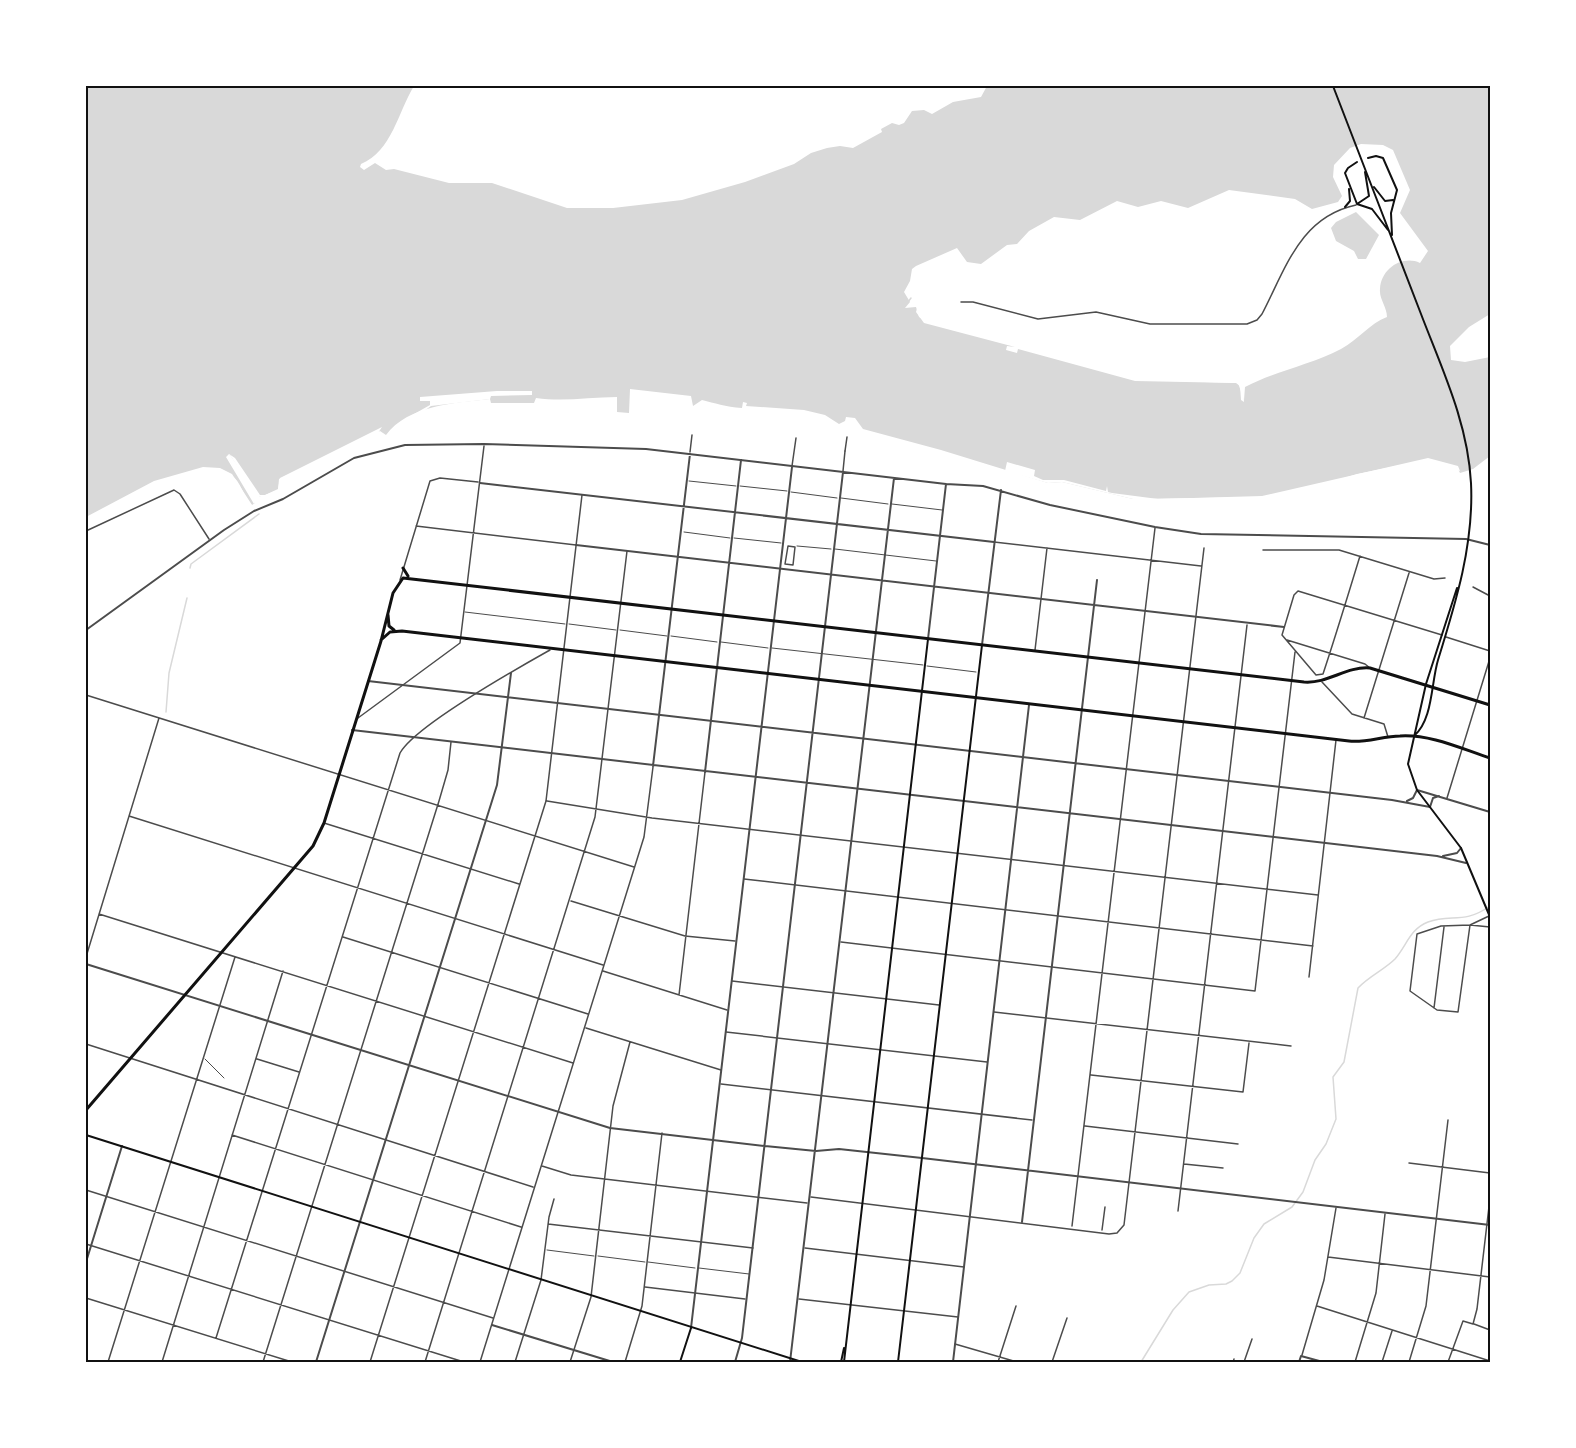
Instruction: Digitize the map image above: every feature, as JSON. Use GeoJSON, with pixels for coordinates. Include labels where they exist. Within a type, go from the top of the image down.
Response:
{"type":"FeatureCollection","features":[{"type":"Feature","properties":{"kind":"highway"},"geometry":{"type":"LineString","coordinates":[[403,568],[405,574],[410,577]]}},
{"type":"Feature","properties":{"kind":"highway"},"geometry":{"type":"LineString","coordinates":[[86,1110],[313,846],[324,823],[381,641],[388,610],[400,580],[410,577],[1291,681],[1321,681],[1352,669],[1370,668],[1491,705]]}},
{"type":"Feature","properties":{"kind":"highway"},"geometry":{"type":"LineString","coordinates":[[388,610],[389,626],[399,631]]}},
{"type":"Feature","properties":{"kind":"highway"},"geometry":{"type":"LineString","coordinates":[[381,641],[390,632],[399,631],[1336,740],[1361,742],[1388,737],[1414,736],[1491,758]]}},
{"type":"Feature","properties":{"kind":"main road"},"geometry":{"type":"LineString","coordinates":[[1333,86],[1455,400],[1463,428],[1471,490],[1470,529],[1459,583],[1426,684],[1408,764],[1417,790],[1461,848],[1490,916]]}},
{"type":"Feature","properties":{"kind":"main road"},"geometry":{"type":"LineString","coordinates":[[1368,158],[1377,156],[1385,161],[1397,190],[1390,216],[1392,238]]}},
{"type":"Feature","properties":{"kind":"main road"},"geometry":{"type":"LineString","coordinates":[[1345,207],[1351,199],[1345,172],[1357,162]]}},
{"type":"Feature","properties":{"kind":"main road"},"geometry":{"type":"LineString","coordinates":[[1357,204],[1369,196],[1363,163]]}},
{"type":"Feature","properties":{"kind":"main road"},"geometry":{"type":"LineString","coordinates":[[1371,183],[1384,201],[1390,202],[1395,198]]}},
{"type":"Feature","properties":{"kind":"main road"},"geometry":{"type":"LineString","coordinates":[[1349,187],[1357,204]]}},
{"type":"Feature","properties":{"kind":"main road"},"geometry":{"type":"LineString","coordinates":[[1357,204],[1369,207],[1378,214],[1392,238]]}},
{"type":"Feature","properties":{"kind":"main road"},"geometry":{"type":"LineString","coordinates":[[1414,736],[1422,728],[1443,636]]}},
{"type":"Feature","properties":{"kind":"main road"},"geometry":{"type":"LineString","coordinates":[[843,1362],[928,639]]}},
{"type":"Feature","properties":{"kind":"main road"},"geometry":{"type":"LineString","coordinates":[[898,1362],[982,645]]}},
{"type":"Feature","properties":{"kind":"main road"},"geometry":{"type":"LineString","coordinates":[[86,1135],[509,1268],[790,1361],[802,1362]]}},
{"type":"Feature","properties":{"kind":"main road"},"geometry":{"type":"LineString","coordinates":[[680,1362],[691,1328]]}},
{"type":"Feature","properties":{"kind":"street"},"geometry":{"type":"LineString","coordinates":[[961,302],[973,302],[1038,319],[1096,312],[1150,324],[1247,324],[1257,320],[1262,314],[1284,269],[1309,231],[1326,215],[1357,204]]}},
{"type":"Feature","properties":{"kind":"street"},"geometry":{"type":"LineString","coordinates":[[480,1362],[620,916],[648,817],[692,435]]}},
{"type":"Feature","properties":{"kind":"street"},"geometry":{"type":"LineString","coordinates":[[735,1362],[741,1343],[747,1299],[847,437]]}},
{"type":"Feature","properties":{"kind":"street"},"geometry":{"type":"LineString","coordinates":[[691,1328],[796,438]]}},
{"type":"Feature","properties":{"kind":"street"},"geometry":{"type":"LineString","coordinates":[[355,720],[459,645],[462,638],[484,444]]}},
{"type":"Feature","properties":{"kind":"street"},"geometry":{"type":"LineString","coordinates":[[86,630],[209,540],[254,511],[284,499],[324,473],[363,454],[405,445],[599,446],[690,453],[946,484],[976,485],[1050,505],[1155,527],[1220,536],[1466,539],[1491,545]]}},
{"type":"Feature","properties":{"kind":"street"},"geometry":{"type":"LineString","coordinates":[[679,994],[741,460]]}},
{"type":"Feature","properties":{"kind":"street"},"geometry":{"type":"LineString","coordinates":[[400,580],[432,480],[440,478],[1202,566]]}},
{"type":"Feature","properties":{"kind":"street"},"geometry":{"type":"LineString","coordinates":[[790,1361],[894,478]]}},
{"type":"Feature","properties":{"kind":"street"},"geometry":{"type":"LineString","coordinates":[[928,639],[946,484]]}},
{"type":"Feature","properties":{"kind":"street"},"geometry":{"type":"LineString","coordinates":[[86,531],[174,490],[180,494],[209,540]]}},
{"type":"Feature","properties":{"kind":"street"},"geometry":{"type":"LineString","coordinates":[[982,645],[1001,490]]}},
{"type":"Feature","properties":{"kind":"street"},"geometry":{"type":"LineString","coordinates":[[370,1362],[546,801],[582,495]]}},
{"type":"Feature","properties":{"kind":"street"},"geometry":{"type":"LineString","coordinates":[[416,526],[1284,627]]}},
{"type":"Feature","properties":{"kind":"street"},"geometry":{"type":"LineString","coordinates":[[1072,1227],[1155,527]]}},
{"type":"Feature","properties":{"kind":"street"},"geometry":{"type":"LineString","coordinates":[[788,546],[786,564],[793,565],[795,547]]}},
{"type":"Feature","properties":{"kind":"street"},"geometry":{"type":"LineString","coordinates":[[1035,651],[1047,548]]}},
{"type":"Feature","properties":{"kind":"street"},"geometry":{"type":"LineString","coordinates":[[810,1197],[1117,1233],[1125,1221],[1204,548]]}},
{"type":"Feature","properties":{"kind":"street"},"geometry":{"type":"LineString","coordinates":[[1263,550],[1324,549],[1360,556],[1437,580],[1445,578]]}},
{"type":"Feature","properties":{"kind":"street"},"geometry":{"type":"LineString","coordinates":[[424,1362],[597,811],[627,551]]}},
{"type":"Feature","properties":{"kind":"street"},"geometry":{"type":"LineString","coordinates":[[1360,556],[1345,604],[1330,654],[1323,674],[1316,675],[1295,652],[1282,633],[1294,595],[1298,591],[1345,604],[1491,651]]}},
{"type":"Feature","properties":{"kind":"street"},"geometry":{"type":"LineString","coordinates":[[1364,718],[1409,572]]}},
{"type":"Feature","properties":{"kind":"street"},"geometry":{"type":"LineString","coordinates":[[1022,1222],[1097,580]]}},
{"type":"Feature","properties":{"kind":"street"},"geometry":{"type":"LineString","coordinates":[[1473,587],[1491,596]]}},
{"type":"Feature","properties":{"kind":"street"},"geometry":{"type":"LineString","coordinates":[[1178,1211],[1247,622]]}},
{"type":"Feature","properties":{"kind":"street"},"geometry":{"type":"LineString","coordinates":[[1286,640],[1365,664],[1370,668]]}},
{"type":"Feature","properties":{"kind":"street"},"geometry":{"type":"LineString","coordinates":[[216,1338],[400,753],[414,738],[477,694],[551,650]]}},
{"type":"Feature","properties":{"kind":"street"},"geometry":{"type":"LineString","coordinates":[[840,942],[1255,991],[1295,652]]}},
{"type":"Feature","properties":{"kind":"street"},"geometry":{"type":"LineString","coordinates":[[1446,799],[1491,658]]}},
{"type":"Feature","properties":{"kind":"street"},"geometry":{"type":"LineString","coordinates":[[316,1362],[497,786],[511,673]]}},
{"type":"Feature","properties":{"kind":"street"},"geometry":{"type":"LineString","coordinates":[[368,681],[1402,801],[1430,807],[1432,798],[1439,796]]}},
{"type":"Feature","properties":{"kind":"street"},"geometry":{"type":"LineString","coordinates":[[1321,681],[1352,714],[1384,724],[1388,737]]}},
{"type":"Feature","properties":{"kind":"street"},"geometry":{"type":"LineString","coordinates":[[86,695],[635,867]]}},
{"type":"Feature","properties":{"kind":"street"},"geometry":{"type":"LineString","coordinates":[[952,1362],[1029,705]]}},
{"type":"Feature","properties":{"kind":"street"},"geometry":{"type":"LineString","coordinates":[[86,957],[159,718]]}},
{"type":"Feature","properties":{"kind":"street"},"geometry":{"type":"LineString","coordinates":[[352,730],[1437,856],[1468,863]]}},
{"type":"Feature","properties":{"kind":"street"},"geometry":{"type":"LineString","coordinates":[[1309,977],[1336,740]]}},
{"type":"Feature","properties":{"kind":"street"},"geometry":{"type":"LineString","coordinates":[[263,1362],[448,770],[451,742]]}},
{"type":"Feature","properties":{"kind":"street"},"geometry":{"type":"LineString","coordinates":[[1402,801],[1410,800],[1417,790],[1491,812]]}},
{"type":"Feature","properties":{"kind":"street"},"geometry":{"type":"LineString","coordinates":[[546,801],[597,811],[1318,895]]}},
{"type":"Feature","properties":{"kind":"street"},"geometry":{"type":"LineString","coordinates":[[129,816],[604,966]]}},
{"type":"Feature","properties":{"kind":"street"},"geometry":{"type":"LineString","coordinates":[[324,823],[520,885]]}},
{"type":"Feature","properties":{"kind":"street"},"geometry":{"type":"LineString","coordinates":[[1437,856],[1457,853],[1461,848]]}},
{"type":"Feature","properties":{"kind":"street"},"geometry":{"type":"LineString","coordinates":[[743,879],[1312,946]]}},
{"type":"Feature","properties":{"kind":"street"},"geometry":{"type":"LineString","coordinates":[[570,900],[685,936],[736,942]]}},
{"type":"Feature","properties":{"kind":"street"},"geometry":{"type":"LineString","coordinates":[[99,914],[573,1063]]}},
{"type":"Feature","properties":{"kind":"street"},"geometry":{"type":"LineString","coordinates":[[1470,926],[1490,916]]}},
{"type":"Feature","properties":{"kind":"street"},"geometry":{"type":"LineString","coordinates":[[1470,926],[1458,1012],[1434,1008],[1413,994],[1410,986],[1416,936],[1422,931],[1445,926],[1470,926],[1491,927]]}},
{"type":"Feature","properties":{"kind":"street"},"geometry":{"type":"LineString","coordinates":[[1434,1008],[1445,926]]}},
{"type":"Feature","properties":{"kind":"street"},"geometry":{"type":"LineString","coordinates":[[342,936],[589,1014]]}},
{"type":"Feature","properties":{"kind":"street"},"geometry":{"type":"LineString","coordinates":[[108,1362],[236,956]]}},
{"type":"Feature","properties":{"kind":"street"},"geometry":{"type":"LineString","coordinates":[[86,964],[610,1128],[816,1151],[839,1149],[922,1158],[1489,1225]]}},
{"type":"Feature","properties":{"kind":"street"},"geometry":{"type":"LineString","coordinates":[[162,1362],[283,971]]}},
{"type":"Feature","properties":{"kind":"street"},"geometry":{"type":"LineString","coordinates":[[603,971],[728,1010]]}},
{"type":"Feature","properties":{"kind":"street"},"geometry":{"type":"LineString","coordinates":[[731,981],[940,1005]]}},
{"type":"Feature","properties":{"kind":"street"},"geometry":{"type":"LineString","coordinates":[[993,1012],[1291,1046]]}},
{"type":"Feature","properties":{"kind":"street"},"geometry":{"type":"LineString","coordinates":[[585,1028],[722,1070]]}},
{"type":"Feature","properties":{"kind":"street"},"geometry":{"type":"LineString","coordinates":[[725,1032],[987,1062]]}},
{"type":"Feature","properties":{"kind":"street"},"geometry":{"type":"LineString","coordinates":[[570,1362],[591,1297],[610,1128],[630,1042]]}},
{"type":"Feature","properties":{"kind":"street"},"geometry":{"type":"LineString","coordinates":[[1090,1075],[1243,1092],[1249,1042]]}},
{"type":"Feature","properties":{"kind":"street"},"geometry":{"type":"LineString","coordinates":[[86,1044],[535,1187]]}},
{"type":"Feature","properties":{"kind":"street"},"geometry":{"type":"LineString","coordinates":[[256,1059],[300,1072]]}},
{"type":"Feature","properties":{"kind":"street"},"geometry":{"type":"LineString","coordinates":[[720,1084],[1034,1120]]}},
{"type":"Feature","properties":{"kind":"street"},"geometry":{"type":"LineString","coordinates":[[1408,1362],[1426,1306],[1448,1120]]}},
{"type":"Feature","properties":{"kind":"street"},"geometry":{"type":"LineString","coordinates":[[1084,1126],[1238,1144]]}},
{"type":"Feature","properties":{"kind":"street"},"geometry":{"type":"LineString","coordinates":[[625,1362],[640,1312],[662,1134]]}},
{"type":"Feature","properties":{"kind":"street"},"geometry":{"type":"LineString","coordinates":[[232,1135],[522,1227]]}},
{"type":"Feature","properties":{"kind":"street"},"geometry":{"type":"LineString","coordinates":[[86,1262],[122,1146]]}},
{"type":"Feature","properties":{"kind":"street"},"geometry":{"type":"LineString","coordinates":[[1409,1163],[1491,1173]]}},
{"type":"Feature","properties":{"kind":"street"},"geometry":{"type":"LineString","coordinates":[[1183,1164],[1223,1168]]}},
{"type":"Feature","properties":{"kind":"street"},"geometry":{"type":"LineString","coordinates":[[541,1166],[571,1175],[809,1203]]}},
{"type":"Feature","properties":{"kind":"street"},"geometry":{"type":"LineString","coordinates":[[86,1190],[494,1318]]}},
{"type":"Feature","properties":{"kind":"street"},"geometry":{"type":"LineString","coordinates":[[1473,1324],[1489,1225],[1491,1198]]}},
{"type":"Feature","properties":{"kind":"street"},"geometry":{"type":"LineString","coordinates":[[516,1362],[541,1280],[548,1224],[554,1199]]}},
{"type":"Feature","properties":{"kind":"street"},"geometry":{"type":"LineString","coordinates":[[1102,1231],[1104,1207]]}},
{"type":"Feature","properties":{"kind":"street"},"geometry":{"type":"LineString","coordinates":[[1299,1362],[1317,1306],[1336,1207]]}},
{"type":"Feature","properties":{"kind":"street"},"geometry":{"type":"LineString","coordinates":[[1355,1362],[1375,1298],[1385,1213]]}},
{"type":"Feature","properties":{"kind":"street"},"geometry":{"type":"LineString","coordinates":[[548,1224],[753,1248]]}},
{"type":"Feature","properties":{"kind":"street"},"geometry":{"type":"LineString","coordinates":[[86,1244],[464,1362]]}},
{"type":"Feature","properties":{"kind":"street"},"geometry":{"type":"LineString","coordinates":[[804,1248],[964,1267]]}},
{"type":"Feature","properties":{"kind":"street"},"geometry":{"type":"LineString","coordinates":[[1328,1257],[1491,1277]]}},
{"type":"Feature","properties":{"kind":"street"},"geometry":{"type":"LineString","coordinates":[[644,1287],[747,1299]]}},
{"type":"Feature","properties":{"kind":"street"},"geometry":{"type":"LineString","coordinates":[[86,1298],[292,1362]]}},
{"type":"Feature","properties":{"kind":"street"},"geometry":{"type":"LineString","coordinates":[[798,1299],[958,1317]]}},
{"type":"Feature","properties":{"kind":"street"},"geometry":{"type":"LineString","coordinates":[[998,1362],[1016,1306]]}},
{"type":"Feature","properties":{"kind":"street"},"geometry":{"type":"LineString","coordinates":[[1317,1306],[1491,1361]]}},
{"type":"Feature","properties":{"kind":"street"},"geometry":{"type":"LineString","coordinates":[[1052,1362],[1066,1318]]}},
{"type":"Feature","properties":{"kind":"street"},"geometry":{"type":"LineString","coordinates":[[1448,1362],[1462,1321],[1491,1330]]}},
{"type":"Feature","properties":{"kind":"street"},"geometry":{"type":"LineString","coordinates":[[492,1325],[613,1362]]}},
{"type":"Feature","properties":{"kind":"street"},"geometry":{"type":"LineString","coordinates":[[1382,1362],[1392,1330]]}},
{"type":"Feature","properties":{"kind":"street"},"geometry":{"type":"LineString","coordinates":[[1244,1362],[1252,1339]]}},
{"type":"Feature","properties":{"kind":"street"},"geometry":{"type":"LineString","coordinates":[[955,1344],[1017,1362]]}},
{"type":"Feature","properties":{"kind":"street"},"geometry":{"type":"LineString","coordinates":[[1301,1356],[1323,1362]]}},
{"type":"Feature","properties":{"kind":"lane"},"geometry":{"type":"LineString","coordinates":[[686,480],[944,510]]}},
{"type":"Feature","properties":{"kind":"lane"},"geometry":{"type":"LineString","coordinates":[[680,532],[795,547],[834,549],[938,561]]}},
{"type":"Feature","properties":{"kind":"lane"},"geometry":{"type":"LineString","coordinates":[[464,612],[978,672]]}},
{"type":"Feature","properties":{"kind":"lane"},"geometry":{"type":"LineString","coordinates":[[204,1057],[224,1078]]}},
{"type":"Feature","properties":{"kind":"lane"},"geometry":{"type":"LineString","coordinates":[[545,1250],[750,1274]]}},
{"type":"Feature","properties":{"kind":"shaded area"},"geometry":{"type":"Polygon","coordinates":[[[86,86],[414,86],[387,140],[372,158],[361,164],[360,167],[364,170],[375,163],[386,170],[394,169],[449,183],[492,183],[567,208],[613,208],[682,200],[745,182],[794,164],[811,153],[827,148],[840,146],[853,148],[882,132],[881,129],[892,123],[899,125],[904,123],[912,111],[924,110],[932,114],[953,102],[981,97],[987,86],[1490,86],[1490,314],[1469,327],[1450,346],[1451,360],[1465,362],[1490,357],[1490,456],[1473,469],[1460,473],[1458,469],[1426,460],[1262,497],[1133,499],[1062,482],[1048,483],[863,429],[855,418],[846,417],[845,421],[839,424],[825,415],[804,410],[746,406],[747,403],[743,402],[742,408],[702,400],[693,406],[691,396],[630,389],[629,413],[617,412],[617,397],[536,398],[534,403],[491,403],[490,399],[419,411],[395,425],[386,435],[380,431],[279,479],[278,490],[260,497],[230,455],[227,457],[255,503],[252,505],[231,475],[217,470],[200,471],[158,484],[86,519],[86,86]],[[1361,144],[1350,148],[1334,165],[1333,177],[1342,196],[1338,202],[1312,209],[1295,199],[1229,190],[1188,208],[1161,201],[1138,207],[1117,201],[1080,220],[1054,217],[1029,231],[1017,244],[1007,245],[981,264],[967,262],[957,248],[912,269],[910,281],[904,292],[910,302],[905,308],[916,307],[919,317],[928,322],[1138,380],[1238,383],[1244,400],[1245,387],[1341,349],[1375,323],[1387,317],[1380,293],[1384,275],[1400,262],[1420,263],[1428,251],[1400,213],[1410,190],[1393,150],[1383,145],[1361,144]]]}},
{"type":"Feature","properties":{"kind":"shaded area"},"geometry":{"type":"Polygon","coordinates":[[[1356,212],[1379,235],[1366,259],[1358,259],[1354,251],[1336,241],[1331,228],[1336,222],[1356,212]]]}},
{"type":"Feature","properties":{"kind":"pier"},"geometry":{"type":"Polygon","coordinates":[[[918,305],[921,317],[928,320],[1135,377],[1239,380],[1243,385],[1244,402],[1241,400],[1240,386],[1236,383],[1135,381],[1018,349],[1017,353],[1006,350],[1007,346],[1015,347],[924,323],[916,312],[918,305]]]}},
{"type":"Feature","properties":{"kind":"pier"},"geometry":{"type":"Polygon","coordinates":[[[497,391],[532,391],[532,395],[491,396],[490,399],[431,406],[417,416],[400,422],[430,405],[430,401],[420,401],[420,397],[497,391]]]}},
{"type":"Feature","properties":{"kind":"pier"},"geometry":{"type":"Polygon","coordinates":[[[382,427],[378,433],[281,479],[280,490],[265,498],[257,496],[230,455],[228,458],[256,501],[254,504],[226,457],[229,454],[235,458],[260,495],[265,495],[278,489],[280,478],[382,427]]]}},
{"type":"Feature","properties":{"kind":"pier"},"geometry":{"type":"Polygon","coordinates":[[[1428,458],[1458,466],[1460,471],[1426,461],[1361,474],[1320,487],[1263,498],[1223,500],[1133,499],[1062,482],[1048,483],[1005,471],[1007,462],[1035,470],[1034,476],[1043,480],[1064,480],[1106,491],[1107,486],[1108,492],[1158,499],[1262,496],[1428,458]]]}},
{"type":"Feature","properties":{"kind":"pier"},"geometry":{"type":"Polygon","coordinates":[[[203,467],[220,468],[232,474],[252,505],[248,504],[228,476],[207,471],[163,483],[86,520],[86,517],[154,481],[203,467]]]}},
{"type":"Feature","properties":{"kind":"waterway"},"geometry":{"type":"LineString","coordinates":[[908,302],[911,298]]}},
{"type":"Feature","properties":{"kind":"waterway"},"geometry":{"type":"LineString","coordinates":[[190,568],[191,564],[259,514]]}},
{"type":"Feature","properties":{"kind":"waterway"},"geometry":{"type":"LineString","coordinates":[[166,712],[169,673],[187,598]]}},
{"type":"Feature","properties":{"kind":"waterway"},"geometry":{"type":"LineString","coordinates":[[1141,1362],[1173,1310],[1189,1292],[1209,1285],[1226,1284],[1232,1281],[1240,1273],[1254,1238],[1264,1224],[1292,1207],[1303,1192],[1315,1160],[1326,1144],[1336,1119],[1333,1077],[1344,1062],[1358,988],[1395,959],[1413,933],[1422,925],[1444,918],[1465,917],[1481,912],[1490,906]]}}]}
